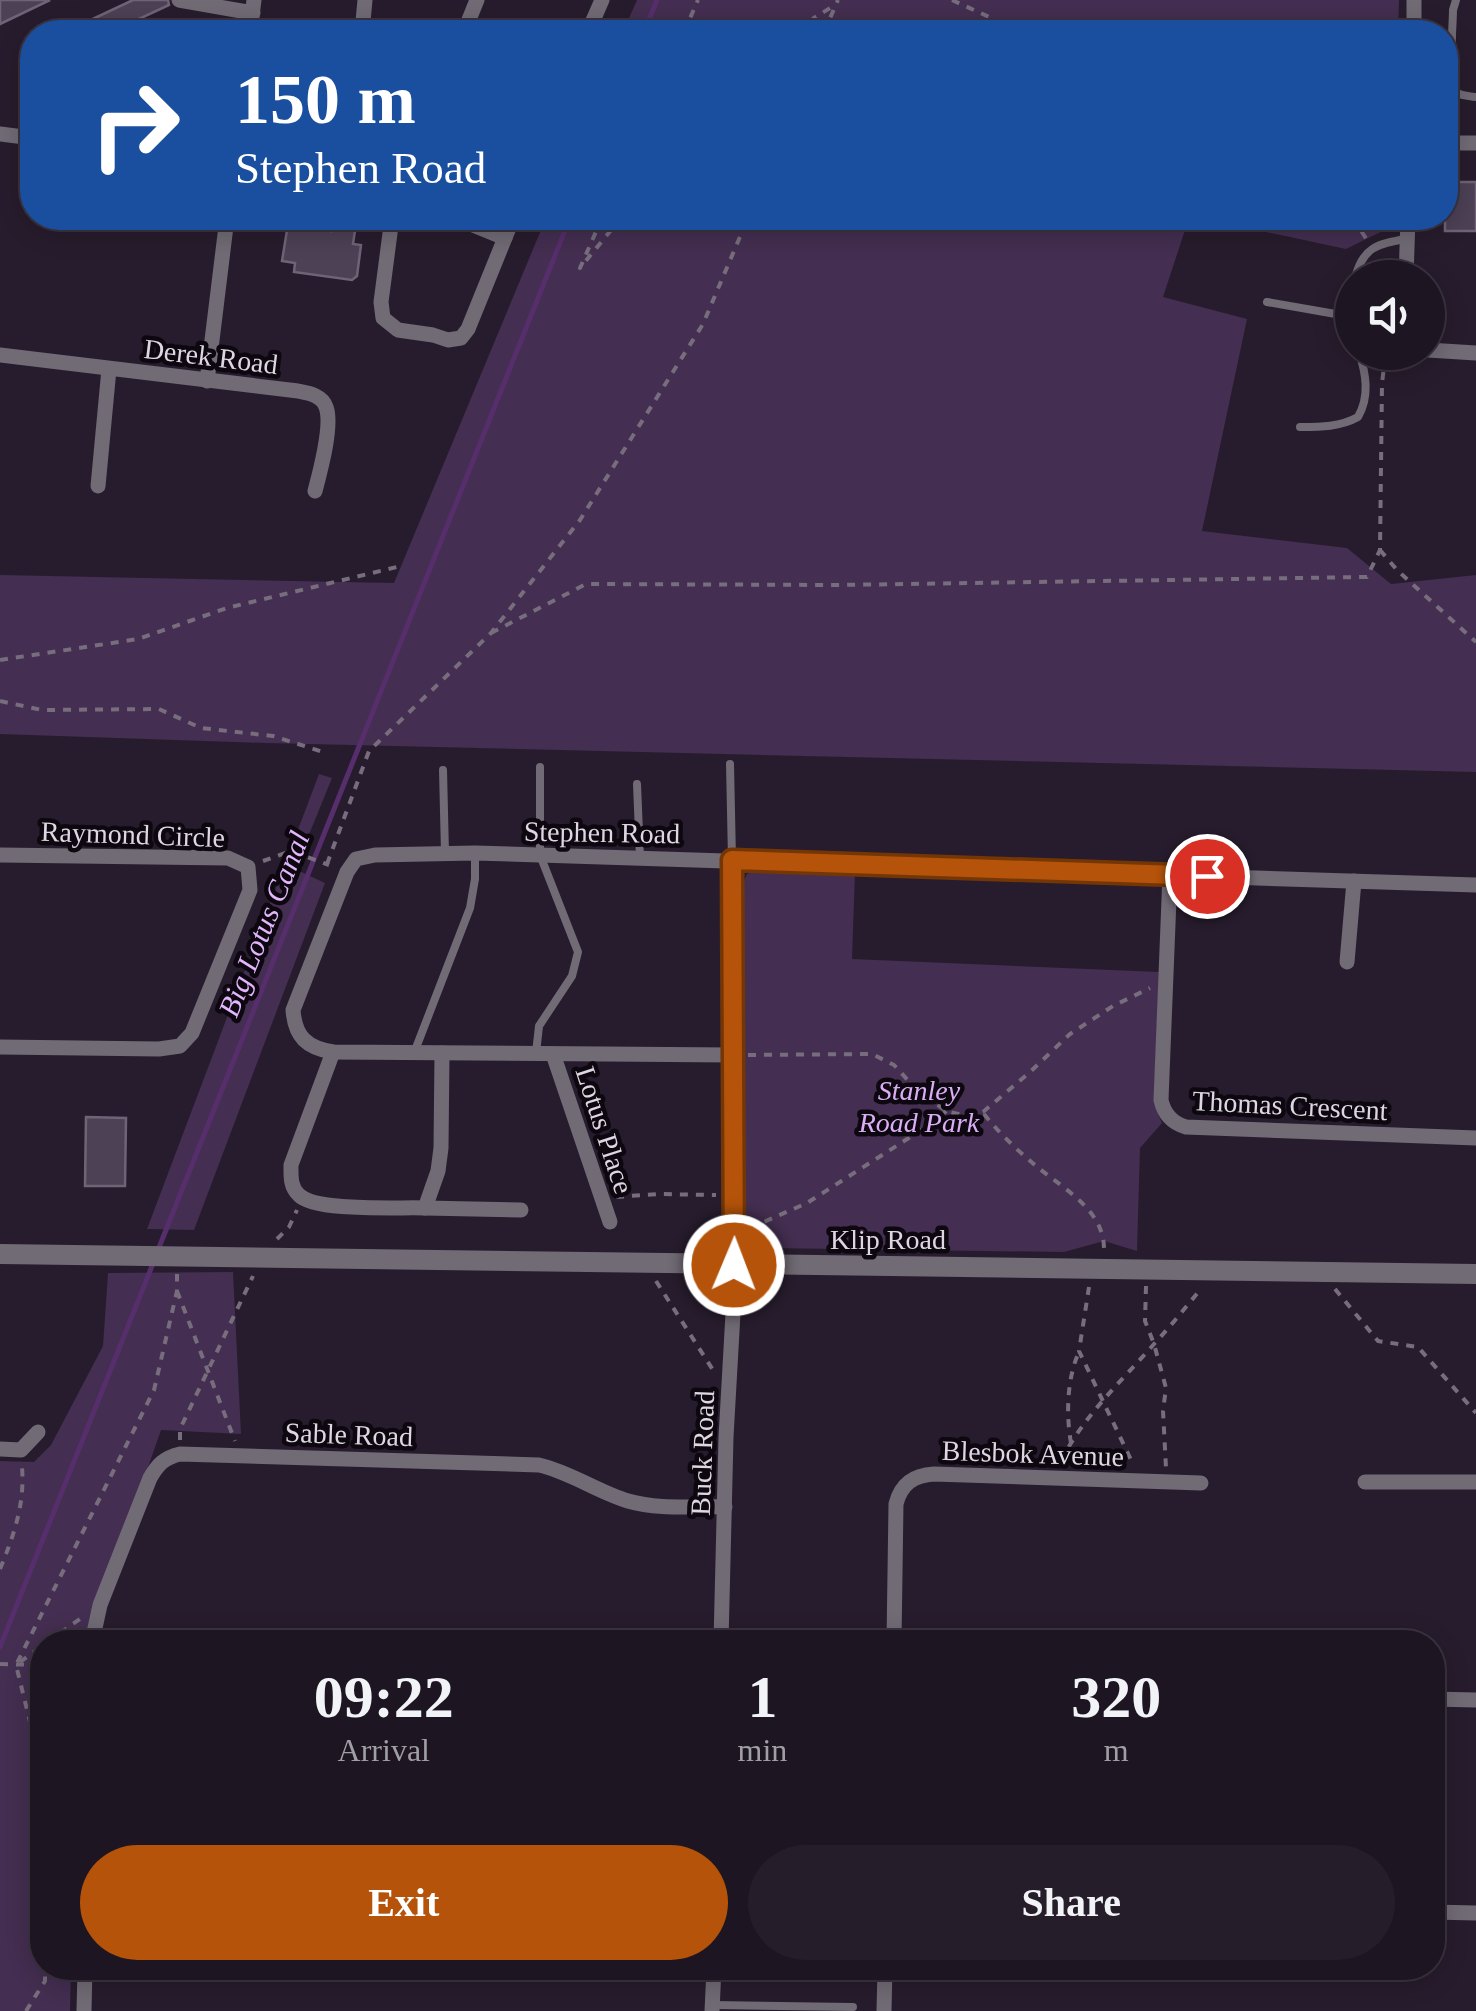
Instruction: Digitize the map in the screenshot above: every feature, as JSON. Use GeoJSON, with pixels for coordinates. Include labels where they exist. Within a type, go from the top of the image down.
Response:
{"type":"FeatureCollection","features":[{"type":"Feature","properties":{"kind":"street"},"geometry":{"type":"LineString","coordinates":[[179,0],[254,6]]}},
{"type":"Feature","properties":{"kind":"street"},"geometry":{"type":"LineString","coordinates":[[207,381],[226,230]]}},
{"type":"Feature","properties":{"kind":"street"},"geometry":{"type":"LineString","coordinates":[[390,230],[381,302],[384,318],[392,328],[448,340],[461,338],[468,329],[508,230]]}},
{"type":"Feature","properties":{"kind":"street"},"geometry":{"type":"LineString","coordinates":[[485,230],[505,238]]}},
{"type":"Feature","properties":{"kind":"street"},"geometry":{"type":"LineString","coordinates":[[1406,260],[1407,230]]}},
{"type":"Feature","properties":{"kind":"street"},"geometry":{"type":"LineString","coordinates":[[1445,351],[1476,352]]}},
{"type":"Feature","properties":{"kind":"street","name":"Derek Road"},"geometry":{"type":"LineString","coordinates":[[0,355],[298,391],[320,398],[326,406],[327,419],[315,491]]}},
{"type":"Feature","properties":{"kind":"street"},"geometry":{"type":"LineString","coordinates":[[98,486],[109,369]]}},
{"type":"Feature","properties":{"kind":"street","name":"Raymond Circle"},"geometry":{"type":"LineString","coordinates":[[0,855],[228,858],[248,867],[250,890],[192,1033],[180,1046],[0,1047]]}},
{"type":"Feature","properties":{"kind":"street","name":"Stephen Road"},"geometry":{"type":"LineString","coordinates":[[333,1052],[305,1042],[294,1026],[293,1010],[348,872],[356,859],[376,855],[732,860],[1476,884]]}},
{"type":"Feature","properties":{"kind":"street","name":"Buck Road"},"geometry":{"type":"LineString","coordinates":[[721,1630],[740,1055],[732,860]]}},
{"type":"Feature","properties":{"kind":"street","name":"Thomas Crescent"},"geometry":{"type":"LineString","coordinates":[[1170,874],[1161,1100],[1172,1120],[1186,1127],[1476,1138]]}},
{"type":"Feature","properties":{"kind":"street"},"geometry":{"type":"LineString","coordinates":[[1347,962],[1354,880]]}},
{"type":"Feature","properties":{"kind":"street"},"geometry":{"type":"LineString","coordinates":[[521,1210],[318,1206],[302,1199],[294,1191],[291,1166],[333,1052],[740,1055]]}},
{"type":"Feature","properties":{"kind":"street"},"geometry":{"type":"LineString","coordinates":[[425,1208],[442,1148],[442,1052]]}},
{"type":"Feature","properties":{"kind":"street","name":"Lotus Place"},"geometry":{"type":"LineString","coordinates":[[553,1054],[610,1222]]}},
{"type":"Feature","properties":{"kind":"street","name":"Klip Road"},"geometry":{"type":"LineString","coordinates":[[0,1254],[1476,1274]]}},
{"type":"Feature","properties":{"kind":"street"},"geometry":{"type":"LineString","coordinates":[[0,1450],[20,1450],[38,1432]]}},
{"type":"Feature","properties":{"kind":"street"},"geometry":{"type":"LineString","coordinates":[[95,1630],[100,1605],[150,1478],[167,1457],[180,1454]]}},
{"type":"Feature","properties":{"kind":"street","name":"Sable Road"},"geometry":{"type":"LineString","coordinates":[[180,1454],[539,1466],[631,1502],[724,1507]]}},
{"type":"Feature","properties":{"kind":"street","name":"Blesbok Avenue"},"geometry":{"type":"LineString","coordinates":[[894,1630],[896,1504],[908,1482],[924,1475],[1201,1484]]}},
{"type":"Feature","properties":{"kind":"street"},"geometry":{"type":"LineString","coordinates":[[1365,1482],[1475,1483]]}},
{"type":"Feature","properties":{"kind":"street"},"geometry":{"type":"LineString","coordinates":[[1445,1699],[1476,1700]]}},
{"type":"Feature","properties":{"kind":"street"},"geometry":{"type":"LineString","coordinates":[[1445,1912],[1476,1913]]}},
{"type":"Feature","properties":{"kind":"street"},"geometry":{"type":"LineString","coordinates":[[84,2011],[85,1980]]}},
{"type":"Feature","properties":{"kind":"street"},"geometry":{"type":"LineString","coordinates":[[713,2008],[714,1980]]}},
{"type":"Feature","properties":{"kind":"street"},"geometry":{"type":"LineString","coordinates":[[884,2011],[885,1980]]}},
{"type":"Feature","properties":{"kind":"lane"},"geometry":{"type":"LineString","coordinates":[[1361,260],[1372,248],[1407,239]]}},
{"type":"Feature","properties":{"kind":"lane"},"geometry":{"type":"LineString","coordinates":[[1267,302],[1335,314]]}},
{"type":"Feature","properties":{"kind":"lane"},"geometry":{"type":"LineString","coordinates":[[1300,428],[1332,426],[1358,417],[1366,396],[1364,370]]}},
{"type":"Feature","properties":{"kind":"lane"},"geometry":{"type":"LineString","coordinates":[[730,764],[732,860]]}},
{"type":"Feature","properties":{"kind":"lane"},"geometry":{"type":"LineString","coordinates":[[536,1053],[539,1026],[572,976],[578,952],[540,855],[540,767]]}},
{"type":"Feature","properties":{"kind":"lane"},"geometry":{"type":"LineString","coordinates":[[442,770],[444,853]]}},
{"type":"Feature","properties":{"kind":"lane"},"geometry":{"type":"LineString","coordinates":[[637,784],[640,858]]}},
{"type":"Feature","properties":{"kind":"lane"},"geometry":{"type":"LineString","coordinates":[[414,1053],[470,908],[475,854]]}},
{"type":"Feature","properties":{"kind":"lane"},"geometry":{"type":"LineString","coordinates":[[713,2008],[854,2007]]}},
{"type":"Feature","properties":{"kind":"path"},"geometry":{"type":"LineString","coordinates":[[952,0],[996,20]]}},
{"type":"Feature","properties":{"kind":"path"},"geometry":{"type":"LineString","coordinates":[[812,20],[836,3]]}},
{"type":"Feature","properties":{"kind":"path"},"geometry":{"type":"LineString","coordinates":[[597,230],[580,268],[611,230]]}},
{"type":"Feature","properties":{"kind":"path"},"geometry":{"type":"LineString","coordinates":[[257,863],[292,850],[327,864],[369,751],[491,633],[580,520],[702,324],[743,230]]}},
{"type":"Feature","properties":{"kind":"path"},"geometry":{"type":"LineString","coordinates":[[1360,230],[1372,248]]}},
{"type":"Feature","properties":{"kind":"path"},"geometry":{"type":"LineString","coordinates":[[491,633],[586,584],[838,586],[1367,577],[1380,550],[1384,370]]}},
{"type":"Feature","properties":{"kind":"path"},"geometry":{"type":"LineString","coordinates":[[1380,550],[1476,642]]}},
{"type":"Feature","properties":{"kind":"path"},"geometry":{"type":"LineString","coordinates":[[0,660],[138,639],[227,608],[400,566]]}},
{"type":"Feature","properties":{"kind":"path"},"geometry":{"type":"LineString","coordinates":[[0,701],[42,710],[159,709],[202,728],[273,736],[323,752]]}},
{"type":"Feature","properties":{"kind":"path"},"geometry":{"type":"LineString","coordinates":[[740,1055],[872,1054],[894,1065],[915,1088],[946,1111],[962,1115],[983,1112],[1070,1034],[1155,985]]}},
{"type":"Feature","properties":{"kind":"path"},"geometry":{"type":"LineString","coordinates":[[746,1229],[808,1203],[946,1111]]}},
{"type":"Feature","properties":{"kind":"path"},"geometry":{"type":"LineString","coordinates":[[983,1112],[998,1131],[1089,1210],[1104,1244]]}},
{"type":"Feature","properties":{"kind":"path"},"geometry":{"type":"LineString","coordinates":[[601,1198],[658,1194],[734,1196]]}},
{"type":"Feature","properties":{"kind":"path"},"geometry":{"type":"LineString","coordinates":[[180,1454],[180,1429],[207,1368],[262,1258],[289,1227],[302,1199]]}},
{"type":"Feature","properties":{"kind":"path"},"geometry":{"type":"LineString","coordinates":[[33,1630],[154,1390],[178,1292],[176,1256]]}},
{"type":"Feature","properties":{"kind":"path"},"geometry":{"type":"LineString","coordinates":[[642,1264],[714,1371],[730,1380]]}},
{"type":"Feature","properties":{"kind":"path"},"geometry":{"type":"LineString","coordinates":[[1070,1443],[1072,1368],[1092,1268]]}},
{"type":"Feature","properties":{"kind":"path"},"geometry":{"type":"LineString","coordinates":[[1146,1270],[1145,1321],[1166,1388],[1166,1482]]}},
{"type":"Feature","properties":{"kind":"path"},"geometry":{"type":"LineString","coordinates":[[1052,1478],[1070,1443],[1103,1398],[1218,1270]]}},
{"type":"Feature","properties":{"kind":"path"},"geometry":{"type":"LineString","coordinates":[[1334,1288],[1378,1341],[1418,1348],[1476,1414]]}},
{"type":"Feature","properties":{"kind":"path"},"geometry":{"type":"LineString","coordinates":[[178,1292],[241,1456]]}},
{"type":"Feature","properties":{"kind":"path"},"geometry":{"type":"LineString","coordinates":[[1078,1351],[1142,1482]]}},
{"type":"Feature","properties":{"kind":"path"},"geometry":{"type":"LineString","coordinates":[[0,1569],[24,1487],[20,1450]]}},
{"type":"Feature","properties":{"kind":"path"},"geometry":{"type":"LineString","coordinates":[[65,1630],[100,1605]]}},
{"type":"Feature","properties":{"kind":"path"},"geometry":{"type":"LineString","coordinates":[[30,1636],[16,1664],[30,1722]]}},
{"type":"Feature","properties":{"kind":"path"},"geometry":{"type":"LineString","coordinates":[[16,1664],[30,1654]]}},
{"type":"Feature","properties":{"kind":"path"},"geometry":{"type":"LineString","coordinates":[[0,1664],[30,1665]]}},
{"type":"Feature","properties":{"kind":"path"},"geometry":{"type":"LineString","coordinates":[[26,2011],[45,1980]]}},
{"type":"Feature","properties":{"kind":"green space"},"geometry":{"type":"Polygon","coordinates":[[[637,0],[1399,0],[1398,20],[628,20],[637,0]]]}},
{"type":"Feature","properties":{"kind":"green space"},"geometry":{"type":"Polygon","coordinates":[[[541,230],[1185,230],[1163,297],[1247,319],[1202,531],[1347,548],[1391,584],[1476,575],[1476,772],[0,734],[0,575],[394,583],[541,230]]]}},
{"type":"Feature","properties":{"kind":"green space"},"geometry":{"type":"Polygon","coordinates":[[[1257,230],[1385,230],[1346,249],[1257,230]]]}},
{"type":"Feature","properties":{"kind":"green space"},"geometry":{"type":"Polygon","coordinates":[[[319,774],[332,778],[295,869],[325,883],[194,1230],[147,1229],[319,774]]]}},
{"type":"Feature","properties":{"kind":"green space","name":"Stanley Road Park"},"geometry":{"type":"Polygon","coordinates":[[[760,869],[855,872],[852,959],[1159,972],[1154,1098],[1162,1123],[1140,1148],[1137,1251],[1104,1241],[1064,1252],[766,1248],[758,1242],[752,1228],[745,1226],[742,885],[747,874],[760,869]]]}},
{"type":"Feature","properties":{"kind":"green space"},"geometry":{"type":"Polygon","coordinates":[[[233,1272],[241,1434],[161,1430],[91,1630],[30,1630],[30,1980],[71,1980],[70,2011],[0,2011],[0,1461],[34,1462],[51,1445],[103,1346],[108,1273],[233,1272]]]}},
{"type":"Feature","properties":{"kind":"building"},"geometry":{"type":"Polygon","coordinates":[[[0,0],[50,0],[0,24],[0,0]]]}},
{"type":"Feature","properties":{"kind":"building"},"geometry":{"type":"Polygon","coordinates":[[[133,0],[168,0],[169,5],[137,20],[90,20],[133,0]]]}},
{"type":"Feature","properties":{"kind":"building"},"geometry":{"type":"Polygon","coordinates":[[[1458,182],[1476,182],[1476,231],[1445,231],[1458,230],[1458,182]]]}},
{"type":"Feature","properties":{"kind":"building"},"geometry":{"type":"Polygon","coordinates":[[[287,230],[355,230],[353,244],[361,245],[357,276],[352,280],[294,272],[295,263],[282,261],[287,230]]]}},
{"type":"Feature","properties":{"kind":"building"},"geometry":{"type":"Polygon","coordinates":[[[86,1117],[126,1118],[125,1186],[85,1186],[86,1117]]]}},
{"type":"Feature","properties":{"kind":"waterway","name":"Big Lotus Canal"},"geometry":{"type":"LineString","coordinates":[[649,20],[657,0]]}},
{"type":"Feature","properties":{"kind":"waterway","name":"Big Lotus Canal"},"geometry":{"type":"LineString","coordinates":[[158,1250],[565,230]]}},
{"type":"Feature","properties":{"kind":"waterway","name":"Big Lotus Canal"},"geometry":{"type":"LineString","coordinates":[[0,1647],[154,1261]]}},
{"type":"Feature","properties":{"kind":"route"},"geometry":{"type":"LineString","coordinates":[[734,1265],[732,860],[1207,876]]}}]}
